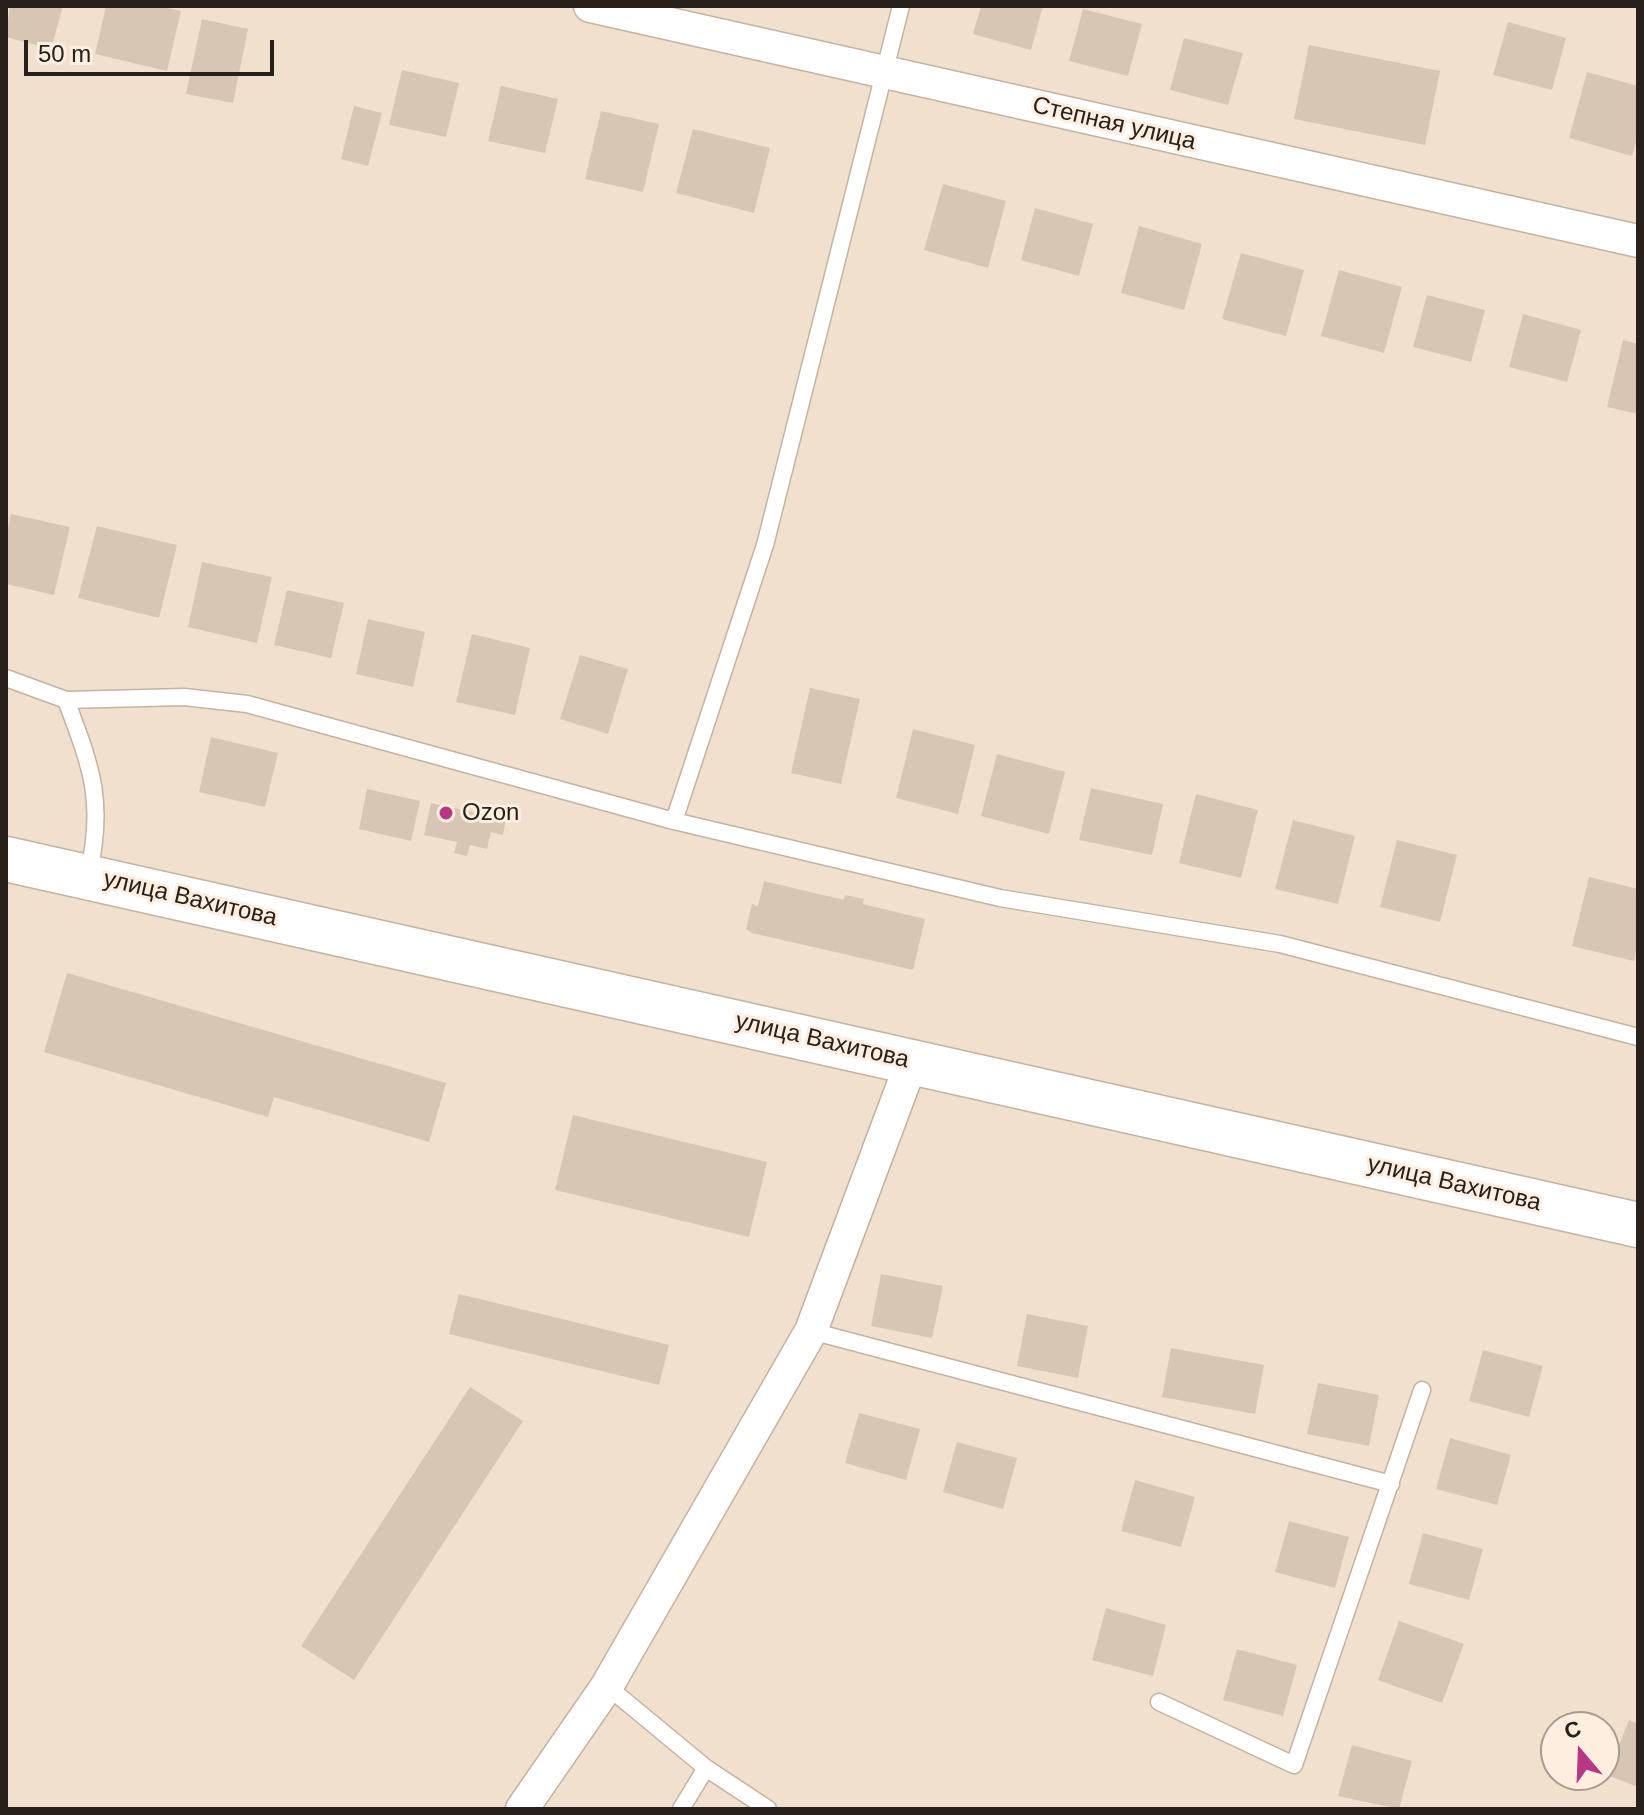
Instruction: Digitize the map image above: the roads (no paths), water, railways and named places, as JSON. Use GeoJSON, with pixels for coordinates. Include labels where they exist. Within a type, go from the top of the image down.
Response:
{"type":"FeatureCollection","features":[{"type":"Feature","properties":{"kind":"main road","name":"улица Вахитова"},"geometry":{"type":"LineString","coordinates":[[6,859],[1638,1225]]}},
{"type":"Feature","properties":{"kind":"street","name":"Степная улица"},"geometry":{"type":"LineString","coordinates":[[590,6],[1638,241]]}},
{"type":"Feature","properties":{"kind":"street"},"geometry":{"type":"LineString","coordinates":[[522,1809],[607,1686],[811,1331],[912,1061]]}},
{"type":"Feature","properties":{"kind":"lane"},"geometry":{"type":"LineString","coordinates":[[674,821],[765,545],[901,6]]}},
{"type":"Feature","properties":{"kind":"lane"},"geometry":{"type":"LineString","coordinates":[[6,678],[66,700],[184,697],[247,704],[674,821],[1000,898],[1280,944],[1638,1037]]}},
{"type":"Feature","properties":{"kind":"lane"},"geometry":{"type":"LineString","coordinates":[[66,700],[93,769],[98,835],[88,876]]}},
{"type":"Feature","properties":{"kind":"lane"},"geometry":{"type":"LineString","coordinates":[[811,1331],[1391,1484]]}},
{"type":"Feature","properties":{"kind":"lane"},"geometry":{"type":"LineString","coordinates":[[1159,1702],[1294,1765],[1422,1390]]}},
{"type":"Feature","properties":{"kind":"lane"},"geometry":{"type":"LineString","coordinates":[[607,1686],[706,1768],[768,1809]]}},
{"type":"Feature","properties":{"kind":"lane"},"geometry":{"type":"LineString","coordinates":[[681,1809],[706,1768]]}},
{"type":"Feature","properties":{"kind":"place","name":"Ozon"},"geometry":{"type":"Point","coordinates":[446,813]}}]}
